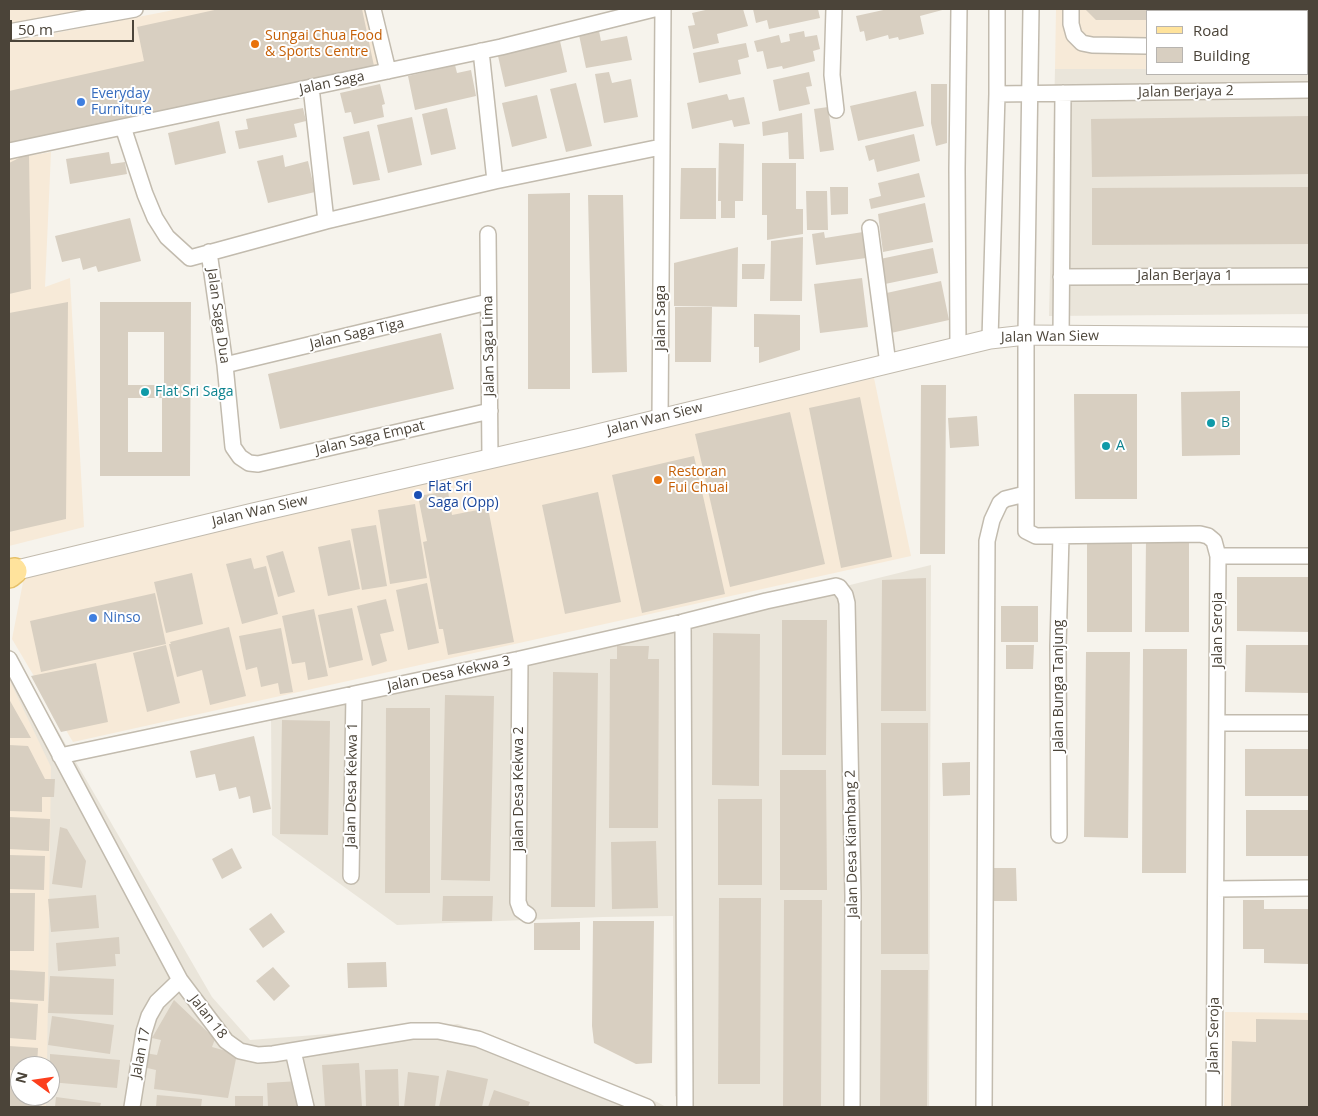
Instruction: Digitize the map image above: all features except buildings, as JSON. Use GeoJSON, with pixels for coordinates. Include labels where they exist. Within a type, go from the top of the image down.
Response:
{"type":"FeatureCollection","features":[{"type":"Feature","properties":{"kind":"street"},"geometry":{"type":"LineString","coordinates":[[9,32],[135,9]]}},
{"type":"Feature","properties":{"kind":"street"},"geometry":{"type":"LineString","coordinates":[[373,9],[388,71]]}},
{"type":"Feature","properties":{"kind":"street","name":"Jalan Saga"},"geometry":{"type":"LineString","coordinates":[[9,151],[481,51],[654,9]]}},
{"type":"Feature","properties":{"kind":"street","name":"Jalan Saga"},"geometry":{"type":"LineString","coordinates":[[660,418],[663,9]]}},
{"type":"Feature","properties":{"kind":"street"},"geometry":{"type":"LineString","coordinates":[[834,9],[832,75],[836,110]]}},
{"type":"Feature","properties":{"kind":"street"},"geometry":{"type":"LineString","coordinates":[[958,346],[957,169],[960,9]]}},
{"type":"Feature","properties":{"kind":"street"},"geometry":{"type":"LineString","coordinates":[[990,339],[997,94],[997,9]]}},
{"type":"Feature","properties":{"kind":"street","name":"Jalan Seroja"},"geometry":{"type":"LineString","coordinates":[[1031,9],[1026,335],[1026,531],[1036,536],[1200,534],[1214,540],[1218,556],[1214,1107]]}},
{"type":"Feature","properties":{"kind":"street"},"geometry":{"type":"LineString","coordinates":[[1071,9],[1071,24],[1074,35],[1082,43],[1092,46],[1146,46]]}},
{"type":"Feature","properties":{"kind":"street"},"geometry":{"type":"LineString","coordinates":[[481,51],[495,181]]}},
{"type":"Feature","properties":{"kind":"street"},"geometry":{"type":"LineString","coordinates":[[311,87],[326,221]]}},
{"type":"Feature","properties":{"kind":"street","name":"Jalan Berjaya 2"},"geometry":{"type":"LineString","coordinates":[[997,94],[1309,90]]}},
{"type":"Feature","properties":{"kind":"street"},"geometry":{"type":"LineString","coordinates":[[1060,336],[1063,93]]}},
{"type":"Feature","properties":{"kind":"street"},"geometry":{"type":"LineString","coordinates":[[123,127],[155,218],[167,237],[190,258],[326,221],[495,181],[661,147]]}},
{"type":"Feature","properties":{"kind":"street"},"geometry":{"type":"LineString","coordinates":[[870,228],[888,364]]}},
{"type":"Feature","properties":{"kind":"street","name":"Jalan Saga Lima"},"geometry":{"type":"LineString","coordinates":[[488,234],[490,458]]}},
{"type":"Feature","properties":{"kind":"street","name":"Jalan Saga Dua"},"geometry":{"type":"LineString","coordinates":[[209,252],[225,365],[233,447],[240,457],[249,463]]}},
{"type":"Feature","properties":{"kind":"street","name":"Jalan Berjaya 1"},"geometry":{"type":"LineString","coordinates":[[1061,276],[1309,276]]}},
{"type":"Feature","properties":{"kind":"street","name":"Jalan Saga Tiga"},"geometry":{"type":"LineString","coordinates":[[225,365],[488,302]]}},
{"type":"Feature","properties":{"kind":"street","name":"Jalan Wan Siew"},"geometry":{"type":"LineString","coordinates":[[10,575],[253,513],[990,339],[1026,335],[1309,337]]}},
{"type":"Feature","properties":{"kind":"street","name":"Jalan Saga Empat"},"geometry":{"type":"LineString","coordinates":[[249,463],[258,464],[490,411]]}},
{"type":"Feature","properties":{"kind":"street"},"geometry":{"type":"LineString","coordinates":[[984,1107],[987,541],[992,520],[1000,503],[1005,499],[1025,494]]}},
{"type":"Feature","properties":{"kind":"street","name":"Jalan Bunga Tanjung"},"geometry":{"type":"LineString","coordinates":[[1059,835],[1058,646],[1061,536]]}},
{"type":"Feature","properties":{"kind":"street"},"geometry":{"type":"LineString","coordinates":[[1218,556],[1309,556]]}},
{"type":"Feature","properties":{"kind":"street","name":"Jalan Desa Kekwa 3"},"geometry":{"type":"LineString","coordinates":[[60,756],[520,658],[836,586]]}},
{"type":"Feature","properties":{"kind":"street","name":"Jalan Desa Kiambang 2"},"geometry":{"type":"LineString","coordinates":[[836,586],[842,590],[847,603],[853,896],[852,1107]]}},
{"type":"Feature","properties":{"kind":"street"},"geometry":{"type":"LineString","coordinates":[[683,622],[685,1107]]}},
{"type":"Feature","properties":{"kind":"street","name":"Jalan 18"},"geometry":{"type":"LineString","coordinates":[[9,658],[180,980],[226,1041],[240,1050],[258,1055],[412,1031],[438,1031],[478,1039],[647,1107]]}},
{"type":"Feature","properties":{"kind":"street","name":"Jalan Desa Kekwa 2"},"geometry":{"type":"LineString","coordinates":[[520,658],[518,902],[521,910],[528,915]]}},
{"type":"Feature","properties":{"kind":"street","name":"Jalan Desa Kekwa 1"},"geometry":{"type":"LineString","coordinates":[[351,876],[354,694]]}},
{"type":"Feature","properties":{"kind":"street"},"geometry":{"type":"LineString","coordinates":[[1217,723],[1309,723]]}},
{"type":"Feature","properties":{"kind":"street"},"geometry":{"type":"LineString","coordinates":[[1216,889],[1309,888]]}},
{"type":"Feature","properties":{"kind":"street","name":"Jalan 17"},"geometry":{"type":"LineString","coordinates":[[132,1107],[144,1032],[149,1016],[158,1002],[180,980]]}},
{"type":"Feature","properties":{"kind":"street"},"geometry":{"type":"LineString","coordinates":[[293,1051],[306,1107]]}},
{"type":"Feature","properties":{"kind":"shaded area"},"geometry":{"type":"Polygon","coordinates":[[[9,9],[85,9],[85,13],[9,25],[9,9]]]}},
{"type":"Feature","properties":{"kind":"shaded area"},"geometry":{"type":"Polygon","coordinates":[[[179,9],[366,9],[381,67],[9,144],[9,42],[179,9]]]}},
{"type":"Feature","properties":{"kind":"shaded area"},"geometry":{"type":"Polygon","coordinates":[[[1056,9],[1309,9],[1309,69],[1308,10],[1146,10],[1146,69],[1055,69],[1056,9]]]}},
{"type":"Feature","properties":{"kind":"shaded area"},"geometry":{"type":"Polygon","coordinates":[[[1055,69],[1146,69],[1146,75],[1308,75],[1309,69],[1309,314],[1049,316],[1055,69]]]}},
{"type":"Feature","properties":{"kind":"shaded area"},"geometry":{"type":"Polygon","coordinates":[[[51,152],[45,287],[70,278],[84,527],[9,546],[9,159],[51,152]]]}},
{"type":"Feature","properties":{"kind":"shaded area"},"geometry":{"type":"Polygon","coordinates":[[[874,378],[911,556],[73,742],[12,639],[24,577],[874,378]]]}},
{"type":"Feature","properties":{"kind":"shaded area"},"geometry":{"type":"Polygon","coordinates":[[[931,565],[929,1107],[693,1107],[675,1096],[673,916],[397,925],[272,835],[271,717],[607,645],[931,565]]]}},
{"type":"Feature","properties":{"kind":"shaded area"},"geometry":{"type":"Polygon","coordinates":[[[9,649],[212,997],[250,1040],[458,1024],[666,1107],[9,1107],[9,649]]]}},
{"type":"Feature","properties":{"kind":"shaded area"},"geometry":{"type":"Polygon","coordinates":[[[9,679],[51,767],[47,1056],[10,1056],[10,1106],[46,1107],[9,1107],[9,679]]]}},
{"type":"Feature","properties":{"kind":"shaded area"},"geometry":{"type":"Polygon","coordinates":[[[1225,1012],[1309,1013],[1309,1107],[1224,1107],[1225,1012]]]}},
{"type":"Feature","properties":{"kind":"place","name":"Sungai Chua Food & Sports Centre"},"geometry":{"type":"Point","coordinates":[255,44]}},
{"type":"Feature","properties":{"kind":"place","name":"Everyday Furniture"},"geometry":{"type":"Point","coordinates":[81,102]}},
{"type":"Feature","properties":{"kind":"place","name":"Flat Sri Saga"},"geometry":{"type":"Point","coordinates":[145,392]}},
{"type":"Feature","properties":{"kind":"place","name":"B"},"geometry":{"type":"Point","coordinates":[1211,423]}},
{"type":"Feature","properties":{"kind":"place","name":"A"},"geometry":{"type":"Point","coordinates":[1106,446]}},
{"type":"Feature","properties":{"kind":"place","name":"Restoran Fui Chuai"},"geometry":{"type":"Point","coordinates":[658,480]}},
{"type":"Feature","properties":{"kind":"place","name":"Flat Sri Saga (Opp)"},"geometry":{"type":"Point","coordinates":[418,495]}},
{"type":"Feature","properties":{"kind":"place","name":"Ninso"},"geometry":{"type":"Point","coordinates":[93,618]}}]}
